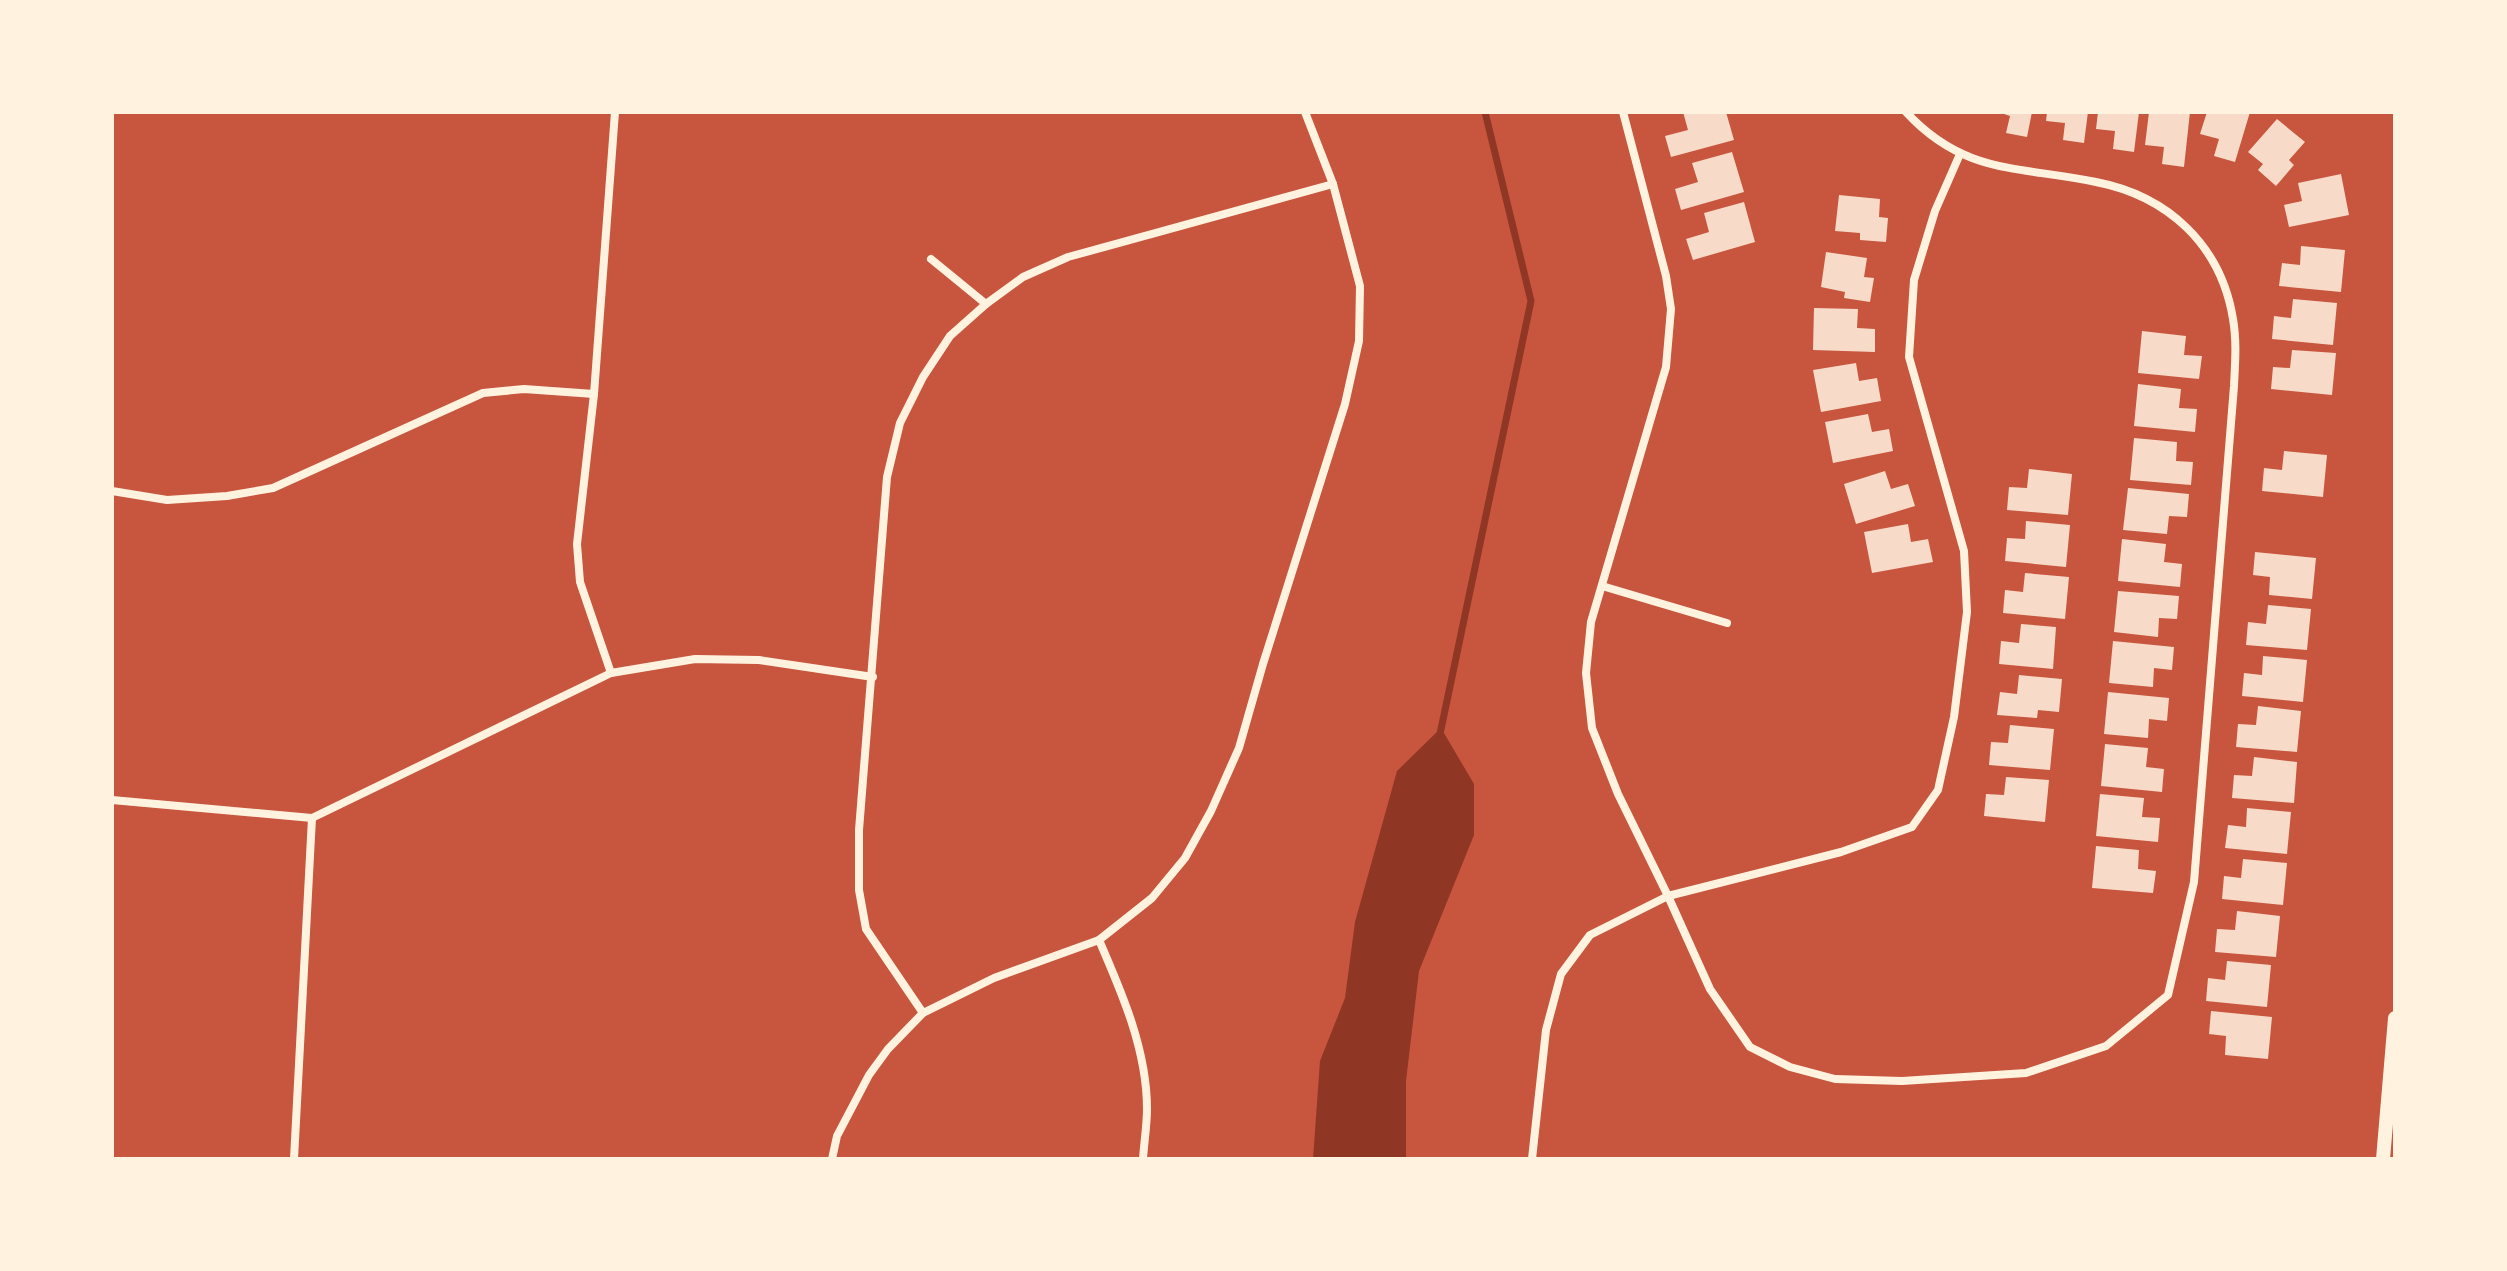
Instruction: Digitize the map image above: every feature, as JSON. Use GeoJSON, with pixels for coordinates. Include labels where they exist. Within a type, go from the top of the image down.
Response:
{"type":"FeatureCollection","features":[{"type":"Feature","properties":{"kind":"street"},"geometry":{"type":"LineString","coordinates":[[611,673],[580,582],[577,544],[594,394],[615,112]]}},
{"type":"Feature","properties":{"kind":"street"},"geometry":{"type":"LineString","coordinates":[[832,1159],[837,1136],[869,1075],[888,1049],[923,1013],[994,978],[1099,940],[1152,898],[1185,858],[1211,811],[1239,748],[1255,700],[1345,404],[1359,341],[1360,286],[1333,184],[1305,112]]}},
{"type":"Feature","properties":{"kind":"street"},"geometry":{"type":"LineString","coordinates":[[1623,112],[1666,276],[1671,337],[1666,367],[1587,647],[1586,673],[1592,728],[1618,794],[1710,989],[1750,1047],[1790,1067],[1835,1079],[1902,1081],[2026,1073],[2106,1046],[2168,995],[2194,882],[2236,342],[2226,290],[2212,257],[2179,218],[2109,184],[1989,166],[1960,154],[1925,132],[1906,112]]}},
{"type":"Feature","properties":{"kind":"street"},"geometry":{"type":"LineString","coordinates":[[1532,1159],[1546,1030],[1561,974],[1590,935],[1668,896],[1760,875],[1841,852],[1912,827],[1938,790],[1954,717],[1967,612],[1964,551],[1909,357],[1914,280],[1935,211],[1960,154]]}},
{"type":"Feature","properties":{"kind":"street"},"geometry":{"type":"LineString","coordinates":[[923,1013],[866,929],[859,890],[859,830],[887,477],[900,423],[923,377],[950,336],[1023,277],[1068,257],[1333,184]]}},
{"type":"Feature","properties":{"kind":"street"},"geometry":{"type":"LineString","coordinates":[[931,259],[986,304]]}},
{"type":"Feature","properties":{"kind":"street"},"geometry":{"type":"LineString","coordinates":[[112,491],[167,500],[227,496],[273,488],[483,393],[524,389],[594,394]]}},
{"type":"Feature","properties":{"kind":"street"},"geometry":{"type":"LineString","coordinates":[[1602,586],[1727,623]]}},
{"type":"Feature","properties":{"kind":"street"},"geometry":{"type":"LineString","coordinates":[[112,800],[312,818],[611,673],[695,659],[759,660],[873,677]]}},
{"type":"Feature","properties":{"kind":"street"},"geometry":{"type":"LineString","coordinates":[[294,1159],[312,818]]}},
{"type":"Feature","properties":{"kind":"street"},"geometry":{"type":"LineString","coordinates":[[1099,940],[1121,991],[1140,1053],[1147,1108],[1143,1159]]}},
{"type":"Feature","properties":{"kind":"street"},"geometry":{"type":"LineString","coordinates":[[2383,1159],[2395,1018]]}},
{"type":"Feature","properties":{"kind":"shaded area"},"geometry":{"type":"Polygon","coordinates":[[[1441,728],[1474,784],[1474,835],[1419,971],[1406,1081],[1406,1159],[1313,1159],[1320,1061],[1345,998],[1355,922],[1397,771],[1441,728]]]}},
{"type":"Feature","properties":{"kind":"building"},"geometry":{"type":"Polygon","coordinates":[[[1683,112],[1726,112],[1734,140],[1671,157],[1665,136],[1688,130],[1683,112]]]}},
{"type":"Feature","properties":{"kind":"building"},"geometry":{"type":"Polygon","coordinates":[[[1998,112],[2032,112],[2027,137],[2006,133],[2010,116],[1998,112]]]}},
{"type":"Feature","properties":{"kind":"building"},"geometry":{"type":"Polygon","coordinates":[[[2047,112],[2088,112],[2084,143],[2063,140],[2065,123],[2046,121],[2047,112]]]}},
{"type":"Feature","properties":{"kind":"building"},"geometry":{"type":"Polygon","coordinates":[[[2098,112],[2139,112],[2134,152],[2113,149],[2115,131],[2096,129],[2098,112]]]}},
{"type":"Feature","properties":{"kind":"building"},"geometry":{"type":"Polygon","coordinates":[[[2149,112],[2190,112],[2184,167],[2162,164],[2164,147],[2145,145],[2149,112]]]}},
{"type":"Feature","properties":{"kind":"building"},"geometry":{"type":"Polygon","coordinates":[[[2207,112],[2250,112],[2235,162],[2214,156],[2219,139],[2200,134],[2207,112]]]}},
{"type":"Feature","properties":{"kind":"building"},"geometry":{"type":"Polygon","coordinates":[[[2277,119],[2305,142],[2289,160],[2294,165],[2276,186],[2258,170],[2263,164],[2248,152],[2277,119]]]}},
{"type":"Feature","properties":{"kind":"building"},"geometry":{"type":"Polygon","coordinates":[[[1732,152],[1744,192],[1681,210],[1675,189],[1698,182],[1692,163],[1732,152]]]}},
{"type":"Feature","properties":{"kind":"building"},"geometry":{"type":"Polygon","coordinates":[[[2341,174],[2349,215],[2289,227],[2284,205],[2302,201],[2298,183],[2341,174]]]}},
{"type":"Feature","properties":{"kind":"building"},"geometry":{"type":"Polygon","coordinates":[[[1839,195],[1880,199],[1879,217],[1888,218],[1886,242],[1860,240],[1860,233],[1835,231],[1839,195]]]}},
{"type":"Feature","properties":{"kind":"building"},"geometry":{"type":"Polygon","coordinates":[[[1744,202],[1755,242],[1693,260],[1686,239],[1709,232],[1704,213],[1744,202]]]}},
{"type":"Feature","properties":{"kind":"building"},"geometry":{"type":"Polygon","coordinates":[[[2301,246],[2345,250],[2341,292],[2279,286],[2282,263],[2300,265],[2301,246]]]}},
{"type":"Feature","properties":{"kind":"building"},"geometry":{"type":"Polygon","coordinates":[[[1826,252],[1867,258],[1864,277],[1874,278],[1870,302],[1844,298],[1845,292],[1821,287],[1826,252]]]}},
{"type":"Feature","properties":{"kind":"building"},"geometry":{"type":"Polygon","coordinates":[[[2293,299],[2337,303],[2333,345],[2272,339],[2274,316],[2291,318],[2293,299]]]}},
{"type":"Feature","properties":{"kind":"building"},"geometry":{"type":"Polygon","coordinates":[[[1814,308],[1858,309],[1857,328],[1875,329],[1875,352],[1813,350],[1814,308]]]}},
{"type":"Feature","properties":{"kind":"building"},"geometry":{"type":"Polygon","coordinates":[[[2142,331],[2186,336],[2184,355],[2202,356],[2199,379],[2138,373],[2142,331]]]}},
{"type":"Feature","properties":{"kind":"building"},"geometry":{"type":"Polygon","coordinates":[[[2292,350],[2336,353],[2332,395],[2271,389],[2273,367],[2290,368],[2292,350]]]}},
{"type":"Feature","properties":{"kind":"building"},"geometry":{"type":"Polygon","coordinates":[[[1856,363],[1859,381],[1877,378],[1881,401],[1821,412],[1813,370],[1856,363]]]}},
{"type":"Feature","properties":{"kind":"building"},"geometry":{"type":"Polygon","coordinates":[[[2138,384],[2181,389],[2179,408],[2197,409],[2195,432],[2134,426],[2138,384]]]}},
{"type":"Feature","properties":{"kind":"building"},"geometry":{"type":"Polygon","coordinates":[[[1868,414],[1872,432],[1889,429],[1893,451],[1833,463],[1825,422],[1868,414]]]}},
{"type":"Feature","properties":{"kind":"building"},"geometry":{"type":"Polygon","coordinates":[[[2134,438],[2177,442],[2176,461],[2193,462],[2191,485],[2130,480],[2134,438]]]}},
{"type":"Feature","properties":{"kind":"building"},"geometry":{"type":"Polygon","coordinates":[[[2284,451],[2327,455],[2323,497],[2262,491],[2264,468],[2282,470],[2284,451]]]}},
{"type":"Feature","properties":{"kind":"building"},"geometry":{"type":"Polygon","coordinates":[[[2029,469],[2072,474],[2068,515],[2007,510],[2009,487],[2027,488],[2029,469]]]}},
{"type":"Feature","properties":{"kind":"building"},"geometry":{"type":"Polygon","coordinates":[[[1885,471],[1891,489],[1908,484],[1915,506],[1856,524],[1844,484],[1885,471]]]}},
{"type":"Feature","properties":{"kind":"building"},"geometry":{"type":"Polygon","coordinates":[[[2128,488],[2189,494],[2187,517],[2169,516],[2167,534],[2123,530],[2128,488]]]}},
{"type":"Feature","properties":{"kind":"building"},"geometry":{"type":"Polygon","coordinates":[[[2026,521],[2070,525],[2066,567],[2005,561],[2007,538],[2025,539],[2026,521]]]}},
{"type":"Feature","properties":{"kind":"building"},"geometry":{"type":"Polygon","coordinates":[[[1908,524],[1911,542],[1928,539],[1933,562],[1872,573],[1864,532],[1908,524]]]}},
{"type":"Feature","properties":{"kind":"building"},"geometry":{"type":"Polygon","coordinates":[[[2122,539],[2166,544],[2164,562],[2182,564],[2180,587],[2118,581],[2122,539]]]}},
{"type":"Feature","properties":{"kind":"building"},"geometry":{"type":"Polygon","coordinates":[[[2255,552],[2316,558],[2312,599],[2269,595],[2270,577],[2253,575],[2255,552]]]}},
{"type":"Feature","properties":{"kind":"building"},"geometry":{"type":"Polygon","coordinates":[[[2025,573],[2069,577],[2065,619],[2003,613],[2005,590],[2023,592],[2025,573]]]}},
{"type":"Feature","properties":{"kind":"building"},"geometry":{"type":"Polygon","coordinates":[[[2118,591],[2179,596],[2177,619],[2159,618],[2158,637],[2114,632],[2118,591]]]}},
{"type":"Feature","properties":{"kind":"building"},"geometry":{"type":"Polygon","coordinates":[[[2268,605],[2311,609],[2307,650],[2246,645],[2248,622],[2266,624],[2268,605]]]}},
{"type":"Feature","properties":{"kind":"building"},"geometry":{"type":"Polygon","coordinates":[[[2021,624],[2056,627],[2053,669],[1999,664],[2001,641],[2019,643],[2021,624]]]}},
{"type":"Feature","properties":{"kind":"building"},"geometry":{"type":"Polygon","coordinates":[[[2113,641],[2174,647],[2172,670],[2154,668],[2153,687],[2109,683],[2113,641]]]}},
{"type":"Feature","properties":{"kind":"building"},"geometry":{"type":"Polygon","coordinates":[[[2263,656],[2307,660],[2303,702],[2242,696],[2244,673],[2262,675],[2263,656]]]}},
{"type":"Feature","properties":{"kind":"building"},"geometry":{"type":"Polygon","coordinates":[[[2019,675],[2062,679],[2059,712],[2038,710],[2037,718],[1997,715],[2000,692],[2017,694],[2019,675]]]}},
{"type":"Feature","properties":{"kind":"building"},"geometry":{"type":"Polygon","coordinates":[[[2108,692],[2169,698],[2167,721],[2149,719],[2148,738],[2104,734],[2108,692]]]}},
{"type":"Feature","properties":{"kind":"building"},"geometry":{"type":"Polygon","coordinates":[[[2258,706],[2301,711],[2297,752],[2236,747],[2238,724],[2256,725],[2258,706]]]}},
{"type":"Feature","properties":{"kind":"building"},"geometry":{"type":"Polygon","coordinates":[[[2010,725],[2054,729],[2050,770],[1989,765],[1991,742],[2008,743],[2010,725]]]}},
{"type":"Feature","properties":{"kind":"building"},"geometry":{"type":"Polygon","coordinates":[[[2105,744],[2148,748],[2146,767],[2164,769],[2162,792],[2101,786],[2105,744]]]}},
{"type":"Feature","properties":{"kind":"building"},"geometry":{"type":"Polygon","coordinates":[[[2254,757],[2297,762],[2294,803],[2232,798],[2234,775],[2252,776],[2254,757]]]}},
{"type":"Feature","properties":{"kind":"building"},"geometry":{"type":"Polygon","coordinates":[[[2006,777],[2049,780],[2045,822],[1984,816],[1986,794],[2004,795],[2006,777]]]}},
{"type":"Feature","properties":{"kind":"building"},"geometry":{"type":"Polygon","coordinates":[[[2100,794],[2144,798],[2142,817],[2160,818],[2158,842],[2096,836],[2100,794]]]}},
{"type":"Feature","properties":{"kind":"building"},"geometry":{"type":"Polygon","coordinates":[[[2247,808],[2291,812],[2287,854],[2225,848],[2228,825],[2246,827],[2247,808]]]}},
{"type":"Feature","properties":{"kind":"building"},"geometry":{"type":"Polygon","coordinates":[[[2096,846],[2139,850],[2138,869],[2156,871],[2153,893],[2092,888],[2096,846]]]}},
{"type":"Feature","properties":{"kind":"building"},"geometry":{"type":"Polygon","coordinates":[[[2243,859],[2287,863],[2283,905],[2222,899],[2224,876],[2241,878],[2243,859]]]}},
{"type":"Feature","properties":{"kind":"building"},"geometry":{"type":"Polygon","coordinates":[[[2237,911],[2280,916],[2276,957],[2215,952],[2217,929],[2235,930],[2237,911]]]}},
{"type":"Feature","properties":{"kind":"building"},"geometry":{"type":"Polygon","coordinates":[[[2227,961],[2271,965],[2267,1007],[2206,1001],[2208,978],[2225,980],[2227,961]]]}},
{"type":"Feature","properties":{"kind":"building"},"geometry":{"type":"Polygon","coordinates":[[[2211,1011],[2272,1017],[2268,1059],[2225,1055],[2226,1036],[2209,1034],[2211,1011]]]}},
{"type":"Feature","properties":{"kind":"waterway"},"geometry":{"type":"LineString","coordinates":[[1440,734],[1531,301],[1485,112]]}}]}
